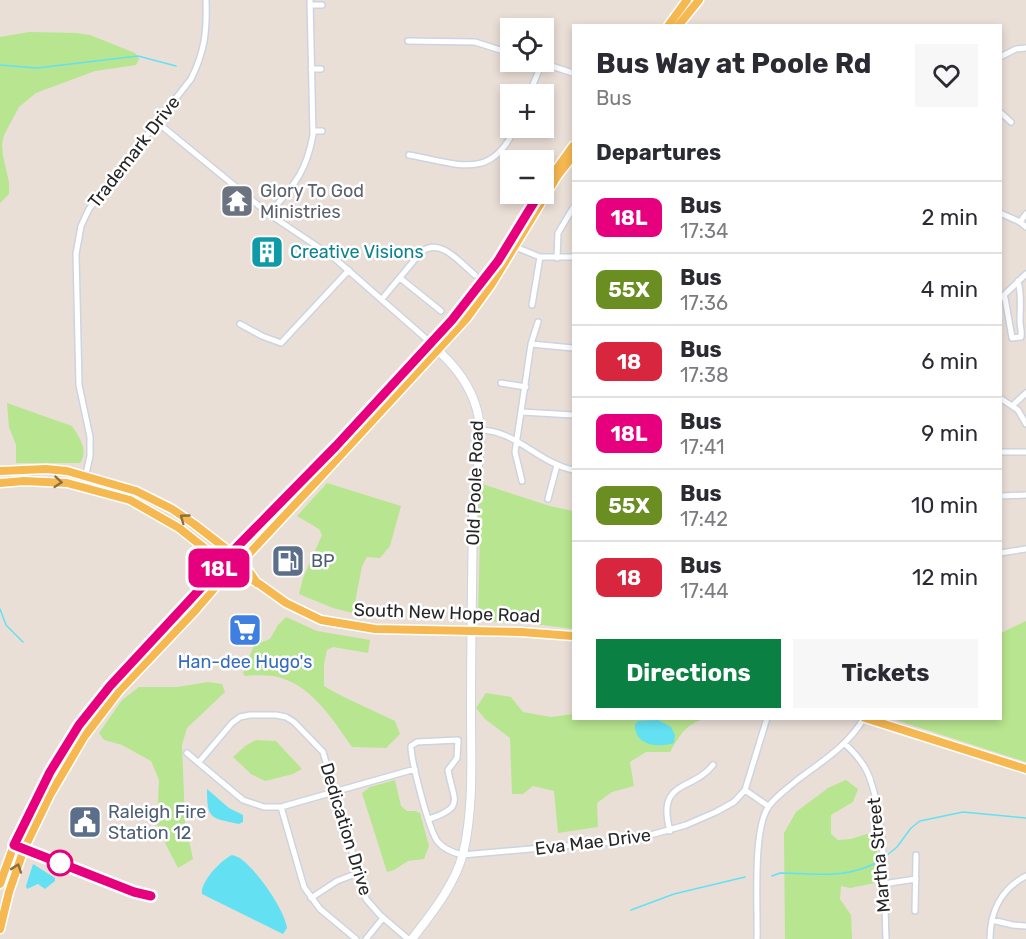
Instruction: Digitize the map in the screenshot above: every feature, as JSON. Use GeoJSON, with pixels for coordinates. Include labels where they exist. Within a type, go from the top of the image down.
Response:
{"type":"FeatureCollection","features":[{"type":"Feature","properties":{"kind":"main road"},"geometry":{"type":"LineString","coordinates":[[669,24],[687,0]]}},
{"type":"Feature","properties":{"kind":"main road"},"geometry":{"type":"LineString","coordinates":[[680,24],[699,0]]}},
{"type":"Feature","properties":{"kind":"main road"},"geometry":{"type":"LineString","coordinates":[[554,173],[572,147]]}},
{"type":"Feature","properties":{"kind":"main road"},"geometry":{"type":"LineString","coordinates":[[0,929],[6,901],[24,849],[50,795],[84,737],[119,691],[439,351],[473,310],[552,184],[572,157]]}},
{"type":"Feature","properties":{"kind":"main road"},"geometry":{"type":"LineString","coordinates":[[0,884],[14,845],[50,772],[79,725],[110,686],[231,553],[336,446],[467,303],[512,246],[534,204]]}},
{"type":"Feature","properties":{"kind":"main road","name":"South New Hope Road"},"geometry":{"type":"LineString","coordinates":[[0,471],[46,469],[67,471],[136,491],[172,509],[242,561],[258,583]]}},
{"type":"Feature","properties":{"kind":"main road","name":"South New Hope Road"},"geometry":{"type":"LineString","coordinates":[[0,483],[44,481],[67,483],[130,500],[179,528],[222,564],[321,620],[375,630],[471,630],[572,636]]}},
{"type":"Feature","properties":{"kind":"main road"},"geometry":{"type":"LineString","coordinates":[[110,686],[119,691]]}},
{"type":"Feature","properties":{"kind":"main road"},"geometry":{"type":"LineString","coordinates":[[870,720],[1026,769]]}},
{"type":"Feature","properties":{"kind":"street","name":"Trademark Drive"},"geometry":{"type":"LineString","coordinates":[[83,487],[90,456],[90,437],[79,385],[76,254],[81,226],[90,209],[191,79],[205,45],[206,0]]}},
{"type":"Feature","properties":{"kind":"street"},"geometry":{"type":"LineString","coordinates":[[269,214],[289,191],[305,167],[313,131],[310,3],[322,5]]}},
{"type":"Feature","properties":{"kind":"street"},"geometry":{"type":"LineString","coordinates":[[408,40],[475,42],[500,49]]}},
{"type":"Feature","properties":{"kind":"street"},"geometry":{"type":"LineString","coordinates":[[1002,56],[1016,49],[1026,48]]}},
{"type":"Feature","properties":{"kind":"street"},"geometry":{"type":"LineString","coordinates":[[554,67],[572,73]]}},
{"type":"Feature","properties":{"kind":"street"},"geometry":{"type":"LineString","coordinates":[[311,69],[321,69]]}},
{"type":"Feature","properties":{"kind":"street"},"geometry":{"type":"LineString","coordinates":[[1002,113],[1011,122]]}},
{"type":"Feature","properties":{"kind":"street","name":"Old Poole Road"},"geometry":{"type":"LineString","coordinates":[[158,123],[269,214],[333,257],[431,343],[465,380],[477,410],[480,430],[473,495],[471,787],[467,832],[462,855],[441,901],[410,939]]}},
{"type":"Feature","properties":{"kind":"street"},"geometry":{"type":"LineString","coordinates":[[313,131],[322,131]]}},
{"type":"Feature","properties":{"kind":"street"},"geometry":{"type":"LineString","coordinates":[[409,155],[462,165],[477,164],[499,155],[509,138]]}},
{"type":"Feature","properties":{"kind":"street"},"geometry":{"type":"LineString","coordinates":[[557,258],[558,233],[572,210]]}},
{"type":"Feature","properties":{"kind":"street"},"geometry":{"type":"LineString","coordinates":[[1002,214],[1026,227]]}},
{"type":"Feature","properties":{"kind":"street"},"geometry":{"type":"LineString","coordinates":[[1020,222],[1026,214]]}},
{"type":"Feature","properties":{"kind":"street"},"geometry":{"type":"LineString","coordinates":[[382,299],[421,252],[428,247],[437,246],[445,250],[475,275]]}},
{"type":"Feature","properties":{"kind":"street"},"geometry":{"type":"LineString","coordinates":[[512,246],[540,256],[572,257]]}},
{"type":"Feature","properties":{"kind":"street"},"geometry":{"type":"LineString","coordinates":[[532,305],[540,256]]}},
{"type":"Feature","properties":{"kind":"street"},"geometry":{"type":"LineString","coordinates":[[240,324],[281,343],[349,270]]}},
{"type":"Feature","properties":{"kind":"street"},"geometry":{"type":"LineString","coordinates":[[1017,281],[1024,305],[1020,322],[1022,332],[1021,337],[1012,338],[1009,313],[1005,298],[1002,298],[1017,281],[1026,274]]}},
{"type":"Feature","properties":{"kind":"street"},"geometry":{"type":"LineString","coordinates":[[400,278],[441,311]]}},
{"type":"Feature","properties":{"kind":"street"},"geometry":{"type":"LineString","coordinates":[[522,481],[515,457],[531,344],[538,322]]}},
{"type":"Feature","properties":{"kind":"street"},"geometry":{"type":"LineString","coordinates":[[531,344],[572,348]]}},
{"type":"Feature","properties":{"kind":"street"},"geometry":{"type":"LineString","coordinates":[[501,383],[526,387]]}},
{"type":"Feature","properties":{"kind":"street"},"geometry":{"type":"LineString","coordinates":[[1013,405],[1026,393]]}},
{"type":"Feature","properties":{"kind":"street"},"geometry":{"type":"LineString","coordinates":[[1002,399],[1013,405],[1026,424]]}},
{"type":"Feature","properties":{"kind":"street"},"geometry":{"type":"LineString","coordinates":[[522,412],[572,415]]}},
{"type":"Feature","properties":{"kind":"street"},"geometry":{"type":"LineString","coordinates":[[480,430],[500,432],[545,460],[572,470]]}},
{"type":"Feature","properties":{"kind":"street"},"geometry":{"type":"LineString","coordinates":[[1002,452],[1026,452]]}},
{"type":"Feature","properties":{"kind":"street"},"geometry":{"type":"LineString","coordinates":[[548,500],[557,465]]}},
{"type":"Feature","properties":{"kind":"street"},"geometry":{"type":"LineString","coordinates":[[1002,496],[1026,495]]}},
{"type":"Feature","properties":{"kind":"street"},"geometry":{"type":"LineString","coordinates":[[1002,553],[1026,549]]}},
{"type":"Feature","properties":{"kind":"street","name":"Dedication Drive"},"geometry":{"type":"LineString","coordinates":[[199,762],[231,723],[240,717],[276,715],[294,722],[323,752],[366,899],[383,918],[410,939]]}},
{"type":"Feature","properties":{"kind":"street"},"geometry":{"type":"LineString","coordinates":[[766,720],[745,790],[768,806]]}},
{"type":"Feature","properties":{"kind":"street"},"geometry":{"type":"LineString","coordinates":[[757,939],[759,845],[762,821],[768,806],[846,744],[863,720]]}},
{"type":"Feature","properties":{"kind":"street"},"geometry":{"type":"LineString","coordinates":[[429,819],[446,813],[454,806],[455,797],[448,770],[457,758],[458,740],[417,742],[411,746],[411,756],[429,819],[435,838],[440,844],[462,855]]}},
{"type":"Feature","properties":{"kind":"street","name":"Martha Street"},"geometry":{"type":"LineString","coordinates":[[846,744],[863,765],[871,781],[881,842],[886,939]]}},
{"type":"Feature","properties":{"kind":"street"},"geometry":{"type":"LineString","coordinates":[[188,753],[243,800],[264,807],[281,807],[415,769]]}},
{"type":"Feature","properties":{"kind":"street"},"geometry":{"type":"LineString","coordinates":[[670,831],[666,814],[671,797],[678,788],[702,776],[713,765]]}},
{"type":"Feature","properties":{"kind":"street","name":"Eva Mae Drive"},"geometry":{"type":"LineString","coordinates":[[462,855],[612,844],[647,838],[716,812],[734,802],[745,790]]}},
{"type":"Feature","properties":{"kind":"street"},"geometry":{"type":"LineString","coordinates":[[281,807],[304,887],[320,909],[356,939]]}},
{"type":"Feature","properties":{"kind":"street"},"geometry":{"type":"LineString","coordinates":[[14,845],[134,892],[151,896]]}},
{"type":"Feature","properties":{"kind":"street"},"geometry":{"type":"LineString","coordinates":[[915,911],[916,855]]}},
{"type":"Feature","properties":{"kind":"street"},"geometry":{"type":"LineString","coordinates":[[311,898],[337,881],[358,873]]}},
{"type":"Feature","properties":{"kind":"street"},"geometry":{"type":"LineString","coordinates":[[990,939],[997,904],[1012,885],[1026,876]]}},
{"type":"Feature","properties":{"kind":"street"},"geometry":{"type":"LineString","coordinates":[[883,885],[916,879]]}},
{"type":"Feature","properties":{"kind":"street"},"geometry":{"type":"LineString","coordinates":[[366,939],[383,918]]}},
{"type":"Feature","properties":{"kind":"street"},"geometry":{"type":"LineString","coordinates":[[992,920],[1026,926]]}},
{"type":"Feature","properties":{"kind":"green space"},"geometry":{"type":"Polygon","coordinates":[[[29,32],[90,35],[135,53],[139,59],[136,65],[95,71],[36,93],[19,107],[4,135],[2,144],[9,194],[0,203],[0,37],[29,32]]]}},
{"type":"Feature","properties":{"kind":"green space"},"geometry":{"type":"Polygon","coordinates":[[[7,403],[72,426],[83,448],[83,458],[80,463],[16,463],[16,445],[9,427],[7,403]]]}},
{"type":"Feature","properties":{"kind":"green space"},"geometry":{"type":"Polygon","coordinates":[[[327,483],[401,506],[390,546],[380,558],[367,557],[362,566],[353,613],[333,608],[299,594],[303,578],[322,535],[319,529],[297,516],[327,483]]]}},
{"type":"Feature","properties":{"kind":"green space"},"geometry":{"type":"Polygon","coordinates":[[[482,484],[572,511],[572,629],[527,623],[483,621],[478,617],[480,537],[477,519],[482,484]]]}},
{"type":"Feature","properties":{"kind":"green space"},"geometry":{"type":"Polygon","coordinates":[[[286,617],[317,631],[370,640],[368,653],[333,647],[327,650],[324,664],[324,686],[395,721],[400,734],[386,748],[352,747],[319,704],[298,686],[273,676],[245,676],[243,673],[254,645],[270,639],[286,617]]]}},
{"type":"Feature","properties":{"kind":"green space"},"geometry":{"type":"Polygon","coordinates":[[[1026,621],[1026,762],[896,720],[1002,720],[1002,633],[1026,621]]]}},
{"type":"Feature","properties":{"kind":"green space"},"geometry":{"type":"Polygon","coordinates":[[[208,682],[222,684],[225,692],[187,728],[182,745],[185,821],[193,859],[178,868],[157,824],[159,780],[151,761],[122,745],[104,740],[99,733],[122,700],[139,687],[177,687],[208,682]]]}},
{"type":"Feature","properties":{"kind":"green space"},"geometry":{"type":"Polygon","coordinates":[[[486,693],[511,697],[523,712],[551,717],[572,714],[572,720],[702,720],[688,727],[670,752],[646,752],[630,762],[634,786],[612,792],[597,803],[598,827],[558,833],[554,791],[533,786],[523,794],[512,794],[510,738],[485,719],[476,708],[486,693]]]}},
{"type":"Feature","properties":{"kind":"green space"},"geometry":{"type":"Polygon","coordinates":[[[256,740],[276,741],[302,769],[293,774],[265,781],[251,774],[233,757],[256,740]]]}},
{"type":"Feature","properties":{"kind":"green space"},"geometry":{"type":"Polygon","coordinates":[[[395,780],[401,806],[407,811],[420,813],[429,846],[424,859],[408,861],[387,872],[362,793],[370,787],[395,780]]]}},
{"type":"Feature","properties":{"kind":"green space"},"geometry":{"type":"Polygon","coordinates":[[[846,780],[858,789],[853,802],[831,815],[831,834],[838,840],[851,839],[876,831],[880,882],[850,888],[841,886],[840,899],[851,915],[852,939],[785,939],[784,833],[796,812],[828,788],[846,780]]]}},
{"type":"Feature","properties":{"kind":"water"},"geometry":{"type":"Polygon","coordinates":[[[658,720],[671,727],[675,735],[674,743],[648,744],[638,737],[635,724],[638,721],[658,720]]]}},
{"type":"Feature","properties":{"kind":"water"},"geometry":{"type":"Polygon","coordinates":[[[207,789],[229,808],[243,815],[243,822],[239,824],[212,816],[209,812],[207,789]]]}},
{"type":"Feature","properties":{"kind":"water"},"geometry":{"type":"Polygon","coordinates":[[[232,855],[247,864],[269,890],[285,920],[287,928],[283,934],[202,894],[204,884],[212,872],[232,855]]]}},
{"type":"Feature","properties":{"kind":"water"},"geometry":{"type":"Polygon","coordinates":[[[33,864],[55,878],[55,881],[45,889],[38,884],[27,889],[33,864]]]}},
{"type":"Feature","properties":{"kind":"waterway"},"geometry":{"type":"LineString","coordinates":[[0,65],[37,68],[138,56],[176,66]]}},
{"type":"Feature","properties":{"kind":"waterway"},"geometry":{"type":"LineString","coordinates":[[0,609],[6,625],[23,642]]}},
{"type":"Feature","properties":{"kind":"waterway"},"geometry":{"type":"LineString","coordinates":[[886,856],[920,821],[963,812],[1026,818]]}},
{"type":"Feature","properties":{"kind":"waterway"},"geometry":{"type":"LineString","coordinates":[[772,876],[780,873],[841,873],[865,868],[878,862]]}},
{"type":"Feature","properties":{"kind":"waterway"},"geometry":{"type":"LineString","coordinates":[[631,910],[674,894],[745,877]]}},
{"type":"Feature","properties":{"kind":"bus line","name":"18L"},"geometry":{"type":"LineString","coordinates":[[151,896],[134,892],[14,845],[49,774],[79,725],[110,686],[231,553],[336,446],[467,303],[498,261],[533,204]]}},
{"type":"Feature","properties":{"kind":"place","name":"Glory To God Ministries"},"geometry":{"type":"Point","coordinates":[237,201]}},
{"type":"Feature","properties":{"kind":"place","name":"Creative Visions"},"geometry":{"type":"Point","coordinates":[267,252]}},
{"type":"Feature","properties":{"kind":"place","name":"BP"},"geometry":{"type":"Point","coordinates":[288,561]}},
{"type":"Feature","properties":{"kind":"place","name":"Han-dee Hugo's"},"geometry":{"type":"Point","coordinates":[245,630]}},
{"type":"Feature","properties":{"kind":"place","name":"Raleigh Fire Station 12"},"geometry":{"type":"Point","coordinates":[85,822]}}]}
